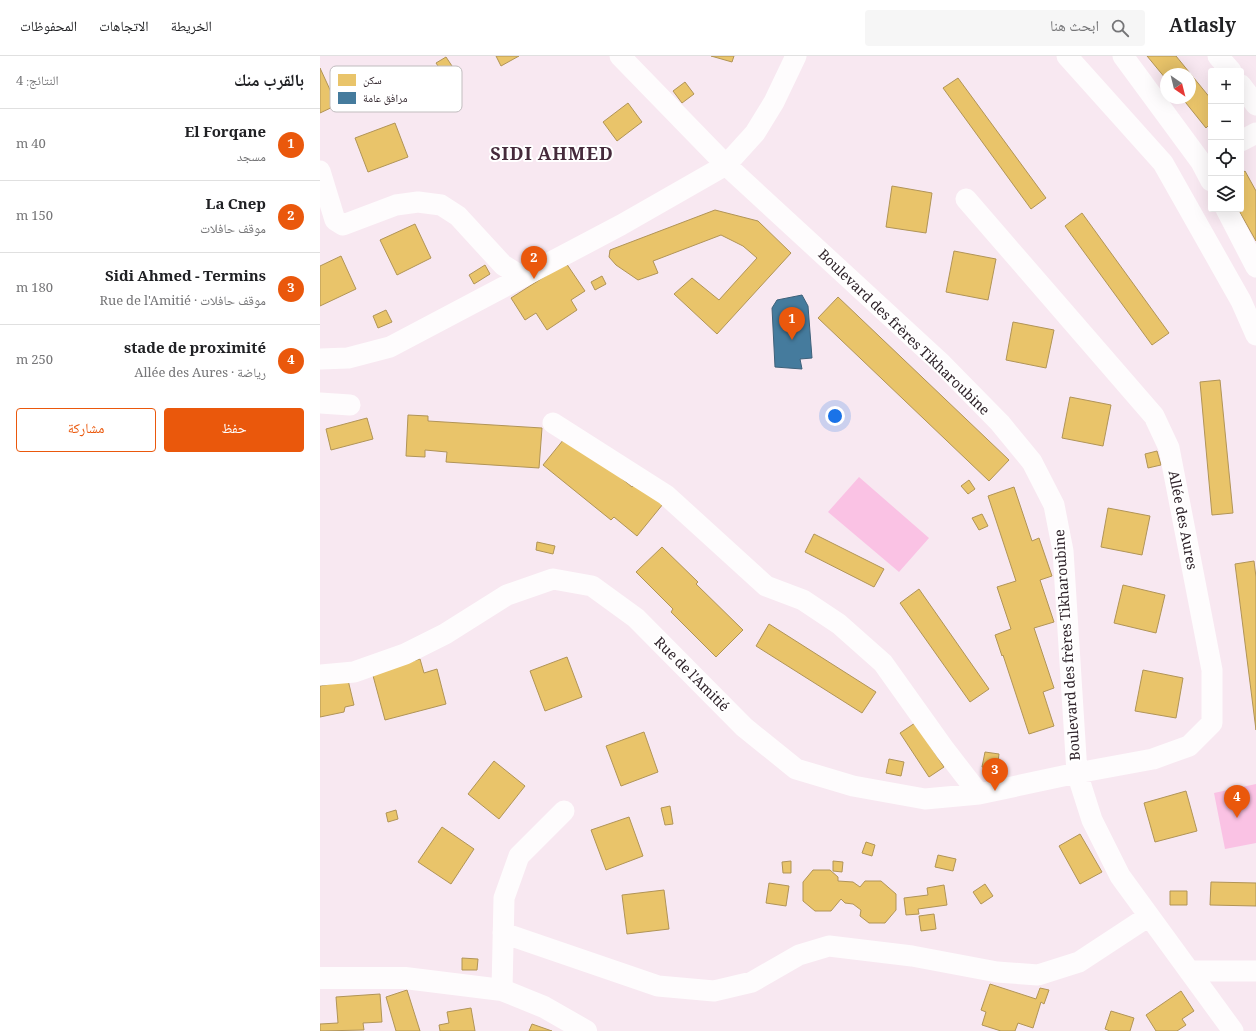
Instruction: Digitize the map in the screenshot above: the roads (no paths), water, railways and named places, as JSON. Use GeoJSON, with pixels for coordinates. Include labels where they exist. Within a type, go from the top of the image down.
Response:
{"type":"FeatureCollection","features":[{"type":"Feature","properties":{"kind":"main road"},"geometry":{"type":"LineString","coordinates":[[320,978],[405,978],[502,990],[544,1007],[586,1031]]}},
{"type":"Feature","properties":{"kind":"street","name":"Boulevard des frères Tikharoubine"},"geometry":{"type":"LineString","coordinates":[[620,56],[726,164],[942,364],[1000,423],[1032,462],[1054,505],[1063,551],[1077,773],[1092,820],[1120,876],[1233,1031]]}},
{"type":"Feature","properties":{"kind":"street"},"geometry":{"type":"LineString","coordinates":[[320,359],[348,358],[390,347],[621,224],[726,164],[755,134],[774,102],[796,56]]}},
{"type":"Feature","properties":{"kind":"street"},"geometry":{"type":"LineString","coordinates":[[1067,56],[1163,162],[1241,301],[1256,335]]}},
{"type":"Feature","properties":{"kind":"street"},"geometry":{"type":"LineString","coordinates":[[1123,56],[1206,160],[1210,176]]}},
{"type":"Feature","properties":{"kind":"street"},"geometry":{"type":"LineString","coordinates":[[1218,56],[1228,68]]}},
{"type":"Feature","properties":{"kind":"street"},"geometry":{"type":"LineString","coordinates":[[1244,88],[1256,105]]}},
{"type":"Feature","properties":{"kind":"street"},"geometry":{"type":"LineString","coordinates":[[1243,140],[1256,133]]}},
{"type":"Feature","properties":{"kind":"street"},"geometry":{"type":"LineString","coordinates":[[320,171],[335,220],[343,225],[396,205],[418,202],[441,205],[458,216],[503,265],[522,277]]}},
{"type":"Feature","properties":{"kind":"street","name":"Allée des Aures"},"geometry":{"type":"LineString","coordinates":[[966,199],[1154,416],[1169,448],[1212,670],[1212,723],[1189,746],[1153,758],[1077,773]]}},
{"type":"Feature","properties":{"kind":"street"},"geometry":{"type":"LineString","coordinates":[[1228,212],[1256,267]]}},
{"type":"Feature","properties":{"kind":"street"},"geometry":{"type":"LineString","coordinates":[[320,403],[350,405]]}},
{"type":"Feature","properties":{"kind":"street"},"geometry":{"type":"LineString","coordinates":[[552,423],[666,495],[766,586],[803,600],[839,624],[884,663],[945,750],[980,794]]}},
{"type":"Feature","properties":{"kind":"street","name":"Rue de l'Amitié"},"geometry":{"type":"LineString","coordinates":[[320,675],[354,672],[405,654],[445,634],[508,595],[553,579],[592,586],[636,618],[744,727],[796,769],[853,786],[925,799],[980,794],[1077,773]]}},
{"type":"Feature","properties":{"kind":"street"},"geometry":{"type":"LineString","coordinates":[[502,990],[504,898],[519,856],[564,811]]}},
{"type":"Feature","properties":{"kind":"street"},"geometry":{"type":"LineString","coordinates":[[503,933],[658,986],[714,991],[752,982],[799,955],[829,946],[912,956],[997,972],[1038,975],[1079,962],[1149,916]]}},
{"type":"Feature","properties":{"kind":"street"},"geometry":{"type":"LineString","coordinates":[[1189,971],[1256,971]]}},
{"type":"Feature","properties":{"kind":"place","name":"La Cnep"},"geometry":{"type":"Point","coordinates":[534,279]}},
{"type":"Feature","properties":{"kind":"place","name":"El Forqane"},"geometry":{"type":"Point","coordinates":[792,340]}},
{"type":"Feature","properties":{"kind":"place","name":"Sidi Ahmed - Termins"},"geometry":{"type":"Point","coordinates":[995,791]}},
{"type":"Feature","properties":{"kind":"place","name":"stade de proximité"},"geometry":{"type":"Point","coordinates":[1237,818]}},
{"type":"Feature","properties":{"kind":"district","name":"SIDI AHMED"},"geometry":{"type":"Point","coordinates":[552,154]}}]}
